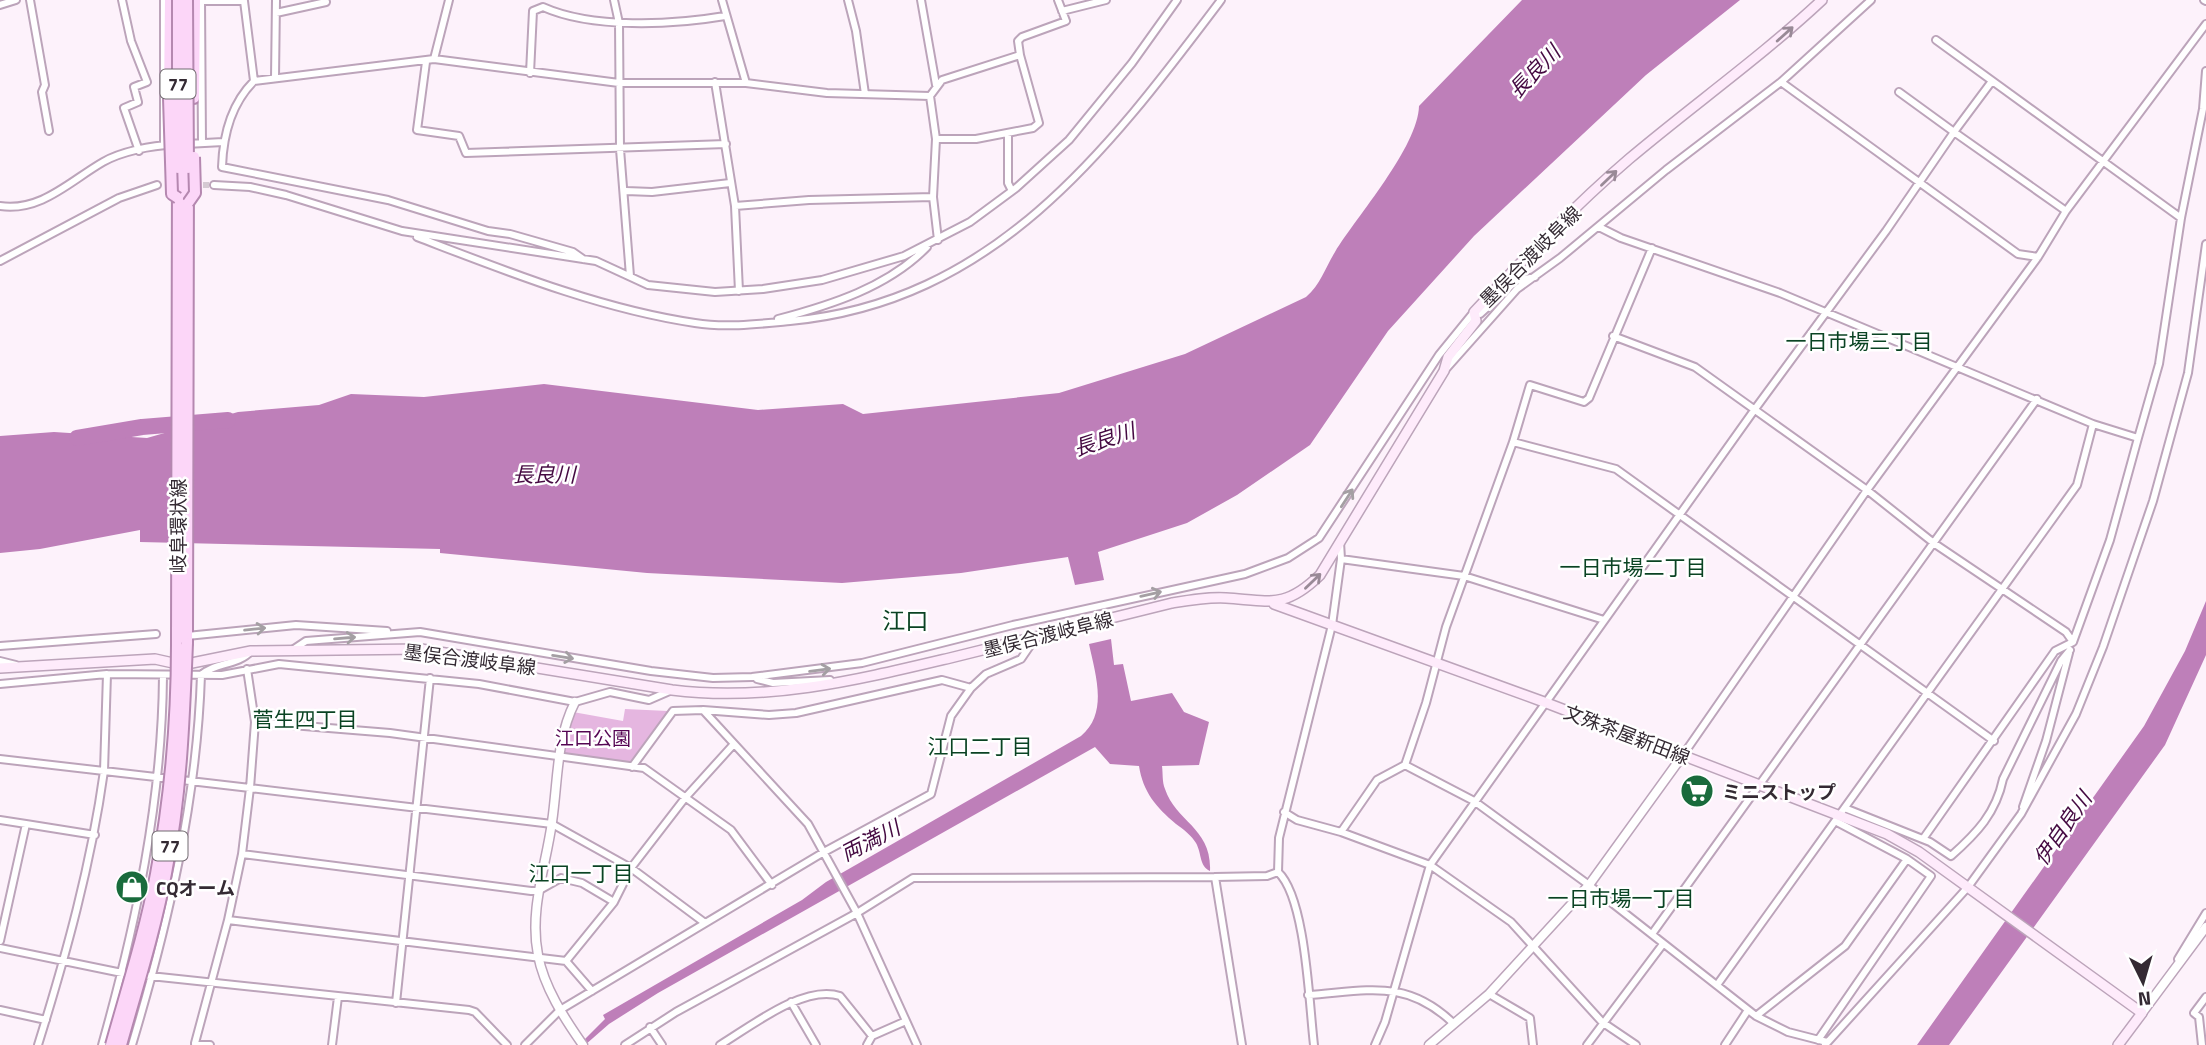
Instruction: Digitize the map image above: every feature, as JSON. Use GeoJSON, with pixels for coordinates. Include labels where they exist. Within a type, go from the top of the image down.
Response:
{"type":"FeatureCollection","features":[{"type":"Feature","properties":{"kind":"main road","name":"77"},"geometry":{"type":"LineString","coordinates":[[170,0],[169,166],[172,194],[183,200],[195,193],[194,98],[199,0]]}},
{"type":"Feature","properties":{"kind":"main road","name":"岐阜環状線"},"geometry":{"type":"LineString","coordinates":[[178,0],[183,168]]}},
{"type":"Feature","properties":{"kind":"main road","name":"岐阜環状線"},"geometry":{"type":"LineString","coordinates":[[121,1045],[166,872],[184,737],[183,168],[187,0]]}},
{"type":"Feature","properties":{"kind":"main road","name":"墨俣合渡岐阜線"},"geometry":{"type":"LineString","coordinates":[[0,668],[155,659],[182,665],[251,651],[421,649],[672,690],[712,695],[760,695],[841,684],[1205,597],[1272,603],[1292,598],[1320,575],[1444,371],[1448,357],[1476,321],[1474,312],[1627,161],[1760,56],[1822,0]]}},
{"type":"Feature","properties":{"kind":"main road","name":"文殊茶屋新田線"},"geometry":{"type":"LineString","coordinates":[[1272,603],[1842,815],[1919,852],[2142,1013]]}},
{"type":"Feature","properties":{"kind":"main road","name":"岐阜環状線"},"geometry":{"type":"LineString","coordinates":[[111,1045],[143,932],[163,833],[183,636]]}},
{"type":"Feature","properties":{"kind":"main road"},"geometry":{"type":"LineString","coordinates":[[2118,1045],[2142,1013]]}},
{"type":"Feature","properties":{"kind":"street"},"geometry":{"type":"LineString","coordinates":[[0,5],[16,0]]}},
{"type":"Feature","properties":{"kind":"street"},"geometry":{"type":"LineString","coordinates":[[30,0],[46,85],[42,92],[49,131]]}},
{"type":"Feature","properties":{"kind":"street"},"geometry":{"type":"LineString","coordinates":[[121,0],[131,41],[147,82],[134,87],[138,102],[124,108],[139,151]]}},
{"type":"Feature","properties":{"kind":"street"},"geometry":{"type":"LineString","coordinates":[[164,0],[164,145]]}},
{"type":"Feature","properties":{"kind":"street"},"geometry":{"type":"LineString","coordinates":[[202,143],[199,0],[244,1],[254,81],[236,105],[223,142],[222,167],[388,200],[488,231],[510,234],[573,252],[583,259]]}},
{"type":"Feature","properties":{"kind":"street"},"geometry":{"type":"LineString","coordinates":[[275,78],[276,0]]}},
{"type":"Feature","properties":{"kind":"street"},"geometry":{"type":"LineString","coordinates":[[434,59],[449,0]]}},
{"type":"Feature","properties":{"kind":"street"},"geometry":{"type":"LineString","coordinates":[[614,0],[619,23],[620,149],[630,276]]}},
{"type":"Feature","properties":{"kind":"street"},"geometry":{"type":"LineString","coordinates":[[722,0],[724,16],[746,83]]}},
{"type":"Feature","properties":{"kind":"street"},"geometry":{"type":"LineString","coordinates":[[848,0],[856,31],[865,94]]}},
{"type":"Feature","properties":{"kind":"street"},"geometry":{"type":"LineString","coordinates":[[762,324],[833,304],[862,291],[920,254],[934,241],[936,139],[930,96],[936,85],[922,0]]}},
{"type":"Feature","properties":{"kind":"street"},"geometry":{"type":"LineString","coordinates":[[936,139],[976,139],[1033,128],[1038,123],[1018,41],[1022,37],[1066,21],[1058,0]]}},
{"type":"Feature","properties":{"kind":"street"},"geometry":{"type":"LineString","coordinates":[[1062,11],[1106,0]]}},
{"type":"Feature","properties":{"kind":"street"},"geometry":{"type":"LineString","coordinates":[[402,231],[583,259],[649,285],[686,291],[740,291],[822,280],[858,271],[904,256],[934,241],[970,222],[1012,191],[1069,140],[1132,64],[1177,0]]}},
{"type":"Feature","properties":{"kind":"street"},"geometry":{"type":"LineString","coordinates":[[214,185],[250,187],[285,195],[402,231],[546,283],[659,318],[699,324],[762,324],[839,314],[890,299],[950,273],[1029,222],[1098,157],[1221,0]]}},
{"type":"Feature","properties":{"kind":"street"},"geometry":{"type":"LineString","coordinates":[[1444,371],[1517,289],[1781,82],[1871,0]]}},
{"type":"Feature","properties":{"kind":"street"},"geometry":{"type":"LineString","coordinates":[[276,13],[327,2]]}},
{"type":"Feature","properties":{"kind":"street"},"geometry":{"type":"LineString","coordinates":[[530,73],[533,11],[543,7],[577,20],[619,23],[724,16]]}},
{"type":"Feature","properties":{"kind":"street"},"geometry":{"type":"LineString","coordinates":[[1429,1045],[1489,994],[1589,885],[1794,599],[1867,490],[2038,257],[2066,211],[2206,24]]}},
{"type":"Feature","properties":{"kind":"street"},"geometry":{"type":"LineString","coordinates":[[1936,40],[2181,218]]}},
{"type":"Feature","properties":{"kind":"street"},"geometry":{"type":"LineString","coordinates":[[936,85],[1020,55]]}},
{"type":"Feature","properties":{"kind":"street"},"geometry":{"type":"LineString","coordinates":[[254,81],[434,59],[619,83],[746,83],[865,94],[930,96]]}},
{"type":"Feature","properties":{"kind":"street"},"geometry":{"type":"LineString","coordinates":[[426,62],[417,130],[458,136],[466,153],[726,144]]}},
{"type":"Feature","properties":{"kind":"street"},"geometry":{"type":"LineString","coordinates":[[2021,814],[2025,795],[2046,741],[2070,650],[2110,540],[2159,364],[2181,218],[2203,108],[2206,71]]}},
{"type":"Feature","properties":{"kind":"street"},"geometry":{"type":"LineString","coordinates":[[1376,1045],[1430,865],[1544,702],[1992,80]]}},
{"type":"Feature","properties":{"kind":"street"},"geometry":{"type":"LineString","coordinates":[[715,82],[735,206],[740,291]]}},
{"type":"Feature","properties":{"kind":"street"},"geometry":{"type":"LineString","coordinates":[[1781,82],[2018,254],[2038,257]]}},
{"type":"Feature","properties":{"kind":"street"},"geometry":{"type":"LineString","coordinates":[[1899,92],[2066,211]]}},
{"type":"Feature","properties":{"kind":"street"},"geometry":{"type":"LineString","coordinates":[[1008,133],[1008,183],[1012,191]]}},
{"type":"Feature","properties":{"kind":"street"},"geometry":{"type":"LineString","coordinates":[[0,206],[23,207],[48,198],[106,160],[164,145],[223,142]]}},
{"type":"Feature","properties":{"kind":"street"},"geometry":{"type":"LineString","coordinates":[[625,191],[652,192],[730,183]]}},
{"type":"Feature","properties":{"kind":"street"},"geometry":{"type":"LineString","coordinates":[[0,261],[119,198],[157,185]]}},
{"type":"Feature","properties":{"kind":"street"},"geometry":{"type":"LineString","coordinates":[[735,206],[810,200],[933,197]]}},
{"type":"Feature","properties":{"kind":"street"},"geometry":{"type":"LineString","coordinates":[[1599,227],[1780,293],[2093,424],[2138,438]]}},
{"type":"Feature","properties":{"kind":"street"},"geometry":{"type":"LineString","coordinates":[[1405,765],[1474,801],[1589,885],[1756,1016],[1788,1032],[1826,1043],[1968,887],[2021,814],[2076,714],[2103,647],[2153,501],[2188,373],[2206,244]]}},
{"type":"Feature","properties":{"kind":"street"},"geometry":{"type":"LineString","coordinates":[[1341,831],[1377,780],[1405,765],[1464,576],[1531,385],[1584,402],[1588,398],[1652,248]]}},
{"type":"Feature","properties":{"kind":"street"},"geometry":{"type":"LineString","coordinates":[[183,636],[296,625],[420,632],[651,671],[713,678],[752,677],[823,671],[862,663],[1013,625],[1245,574],[1306,549],[1334,519],[1438,355],[1474,312],[1480,314],[1516,281],[1535,276]]}},
{"type":"Feature","properties":{"kind":"street"},"geometry":{"type":"LineString","coordinates":[[1613,336],[1695,367],[1867,490],[1934,544],[2066,632],[2073,642]]}},
{"type":"Feature","properties":{"kind":"street"},"geometry":{"type":"LineString","coordinates":[[1652,934],[2037,399]]}},
{"type":"Feature","properties":{"kind":"street"},"geometry":{"type":"LineString","coordinates":[[1717,985],[1842,815],[2077,485],[2093,424]]}},
{"type":"Feature","properties":{"kind":"street"},"geometry":{"type":"LineString","coordinates":[[1513,442],[1616,469],[1994,741]]}},
{"type":"Feature","properties":{"kind":"street"},"geometry":{"type":"LineString","coordinates":[[1278,872],[1279,838],[1284,812],[1332,625],[1341,559],[1340,542]]}},
{"type":"Feature","properties":{"kind":"street"},"geometry":{"type":"LineString","coordinates":[[1341,559],[1464,576],[1604,620]]}},
{"type":"Feature","properties":{"kind":"street"},"geometry":{"type":"LineString","coordinates":[[293,650],[306,641],[399,632]]}},
{"type":"Feature","properties":{"kind":"street"},"geometry":{"type":"LineString","coordinates":[[0,646],[156,634]]}},
{"type":"Feature","properties":{"kind":"street"},"geometry":{"type":"LineString","coordinates":[[525,1045],[592,991],[931,794],[951,716],[971,688],[986,674],[1021,659],[1036,637]]}},
{"type":"Feature","properties":{"kind":"street"},"geometry":{"type":"LineString","coordinates":[[1923,839],[2055,651],[2073,642]]}},
{"type":"Feature","properties":{"kind":"street"},"geometry":{"type":"LineString","coordinates":[[1842,815],[1923,839],[1951,856],[1987,819],[2000,796],[2003,779],[2061,660],[2070,650]]}},
{"type":"Feature","properties":{"kind":"street"},"geometry":{"type":"LineString","coordinates":[[132,1045],[153,976],[177,875],[191,780],[201,676],[206,670],[244,659],[251,651]]}},
{"type":"Feature","properties":{"kind":"street"},"geometry":{"type":"LineString","coordinates":[[0,662],[24,667]]}},
{"type":"Feature","properties":{"kind":"street"},"geometry":{"type":"LineString","coordinates":[[0,684],[107,674],[201,676],[279,664],[430,678],[575,702],[610,692],[649,700],[672,690]]}},
{"type":"Feature","properties":{"kind":"street"},"geometry":{"type":"LineString","coordinates":[[210,1045],[195,1044],[213,983],[242,854],[255,722],[247,669]]}},
{"type":"Feature","properties":{"kind":"street"},"geometry":{"type":"LineString","coordinates":[[38,1045],[95,835],[104,771],[107,674]]}},
{"type":"Feature","properties":{"kind":"street"},"geometry":{"type":"LineString","coordinates":[[102,1045],[122,973],[139,894],[158,778],[163,676]]}},
{"type":"Feature","properties":{"kind":"street"},"geometry":{"type":"LineString","coordinates":[[752,677],[773,683],[832,680],[841,684]]}},
{"type":"Feature","properties":{"kind":"street"},"geometry":{"type":"LineString","coordinates":[[396,1003],[430,678]]}},
{"type":"Feature","properties":{"kind":"street"},"geometry":{"type":"LineString","coordinates":[[632,767],[673,711],[704,710],[769,715],[796,713],[942,680],[971,688]]}},
{"type":"Feature","properties":{"kind":"street"},"geometry":{"type":"LineString","coordinates":[[575,702],[563,732],[552,824],[538,891],[538,955],[562,1013],[583,1045]]}},
{"type":"Feature","properties":{"kind":"street"},"geometry":{"type":"LineString","coordinates":[[704,710],[733,745],[790,802],[826,854],[856,911],[917,1045]]}},
{"type":"Feature","properties":{"kind":"street"},"geometry":{"type":"LineString","coordinates":[[255,722],[424,737],[644,768],[731,830],[772,885]]}},
{"type":"Feature","properties":{"kind":"street"},"geometry":{"type":"LineString","coordinates":[[566,961],[614,902],[631,868],[685,798],[733,745]]}},
{"type":"Feature","properties":{"kind":"street"},"geometry":{"type":"LineString","coordinates":[[0,759],[552,824],[631,868],[705,923]]}},
{"type":"Feature","properties":{"kind":"street"},"geometry":{"type":"LineString","coordinates":[[1284,812],[1297,820],[1341,831],[1430,865],[1511,922],[1535,945],[1602,1022],[1636,1045]]}},
{"type":"Feature","properties":{"kind":"street"},"geometry":{"type":"LineString","coordinates":[[1818,1040],[1931,876],[1842,815]]}},
{"type":"Feature","properties":{"kind":"street"},"geometry":{"type":"LineString","coordinates":[[0,820],[95,835]]}},
{"type":"Feature","properties":{"kind":"street"},"geometry":{"type":"LineString","coordinates":[[0,941],[26,824]]}},
{"type":"Feature","properties":{"kind":"street"},"geometry":{"type":"LineString","coordinates":[[242,854],[538,891],[561,878],[582,883],[614,902]]}},
{"type":"Feature","properties":{"kind":"street"},"geometry":{"type":"LineString","coordinates":[[1756,1016],[1845,946],[1907,859]]}},
{"type":"Feature","properties":{"kind":"street"},"geometry":{"type":"LineString","coordinates":[[625,1045],[650,1027],[914,878],[1215,877],[1268,876],[1278,872]]}},
{"type":"Feature","properties":{"kind":"street"},"geometry":{"type":"LineString","coordinates":[[1278,872],[1287,880],[1297,908],[1314,1045]]}},
{"type":"Feature","properties":{"kind":"street"},"geometry":{"type":"LineString","coordinates":[[1215,877],[1241,1045]]}},
{"type":"Feature","properties":{"kind":"street"},"geometry":{"type":"LineString","coordinates":[[2142,1013],[2206,913]]}},
{"type":"Feature","properties":{"kind":"street"},"geometry":{"type":"LineString","coordinates":[[228,920],[538,955],[566,961],[592,991]]}},
{"type":"Feature","properties":{"kind":"street"},"geometry":{"type":"LineString","coordinates":[[2173,968],[2206,927]]}},
{"type":"Feature","properties":{"kind":"street"},"geometry":{"type":"LineString","coordinates":[[1587,1045],[1663,944]]}},
{"type":"Feature","properties":{"kind":"street"},"geometry":{"type":"LineString","coordinates":[[0,948],[122,973],[475,1012],[507,1045]]}},
{"type":"Feature","properties":{"kind":"street"},"geometry":{"type":"LineString","coordinates":[[1308,995],[1394,989],[1419,998],[1453,1023]]}},
{"type":"Feature","properties":{"kind":"street"},"geometry":{"type":"LineString","coordinates":[[1489,994],[1530,1018],[1533,1045]]}},
{"type":"Feature","properties":{"kind":"street"},"geometry":{"type":"LineString","coordinates":[[720,1045],[791,1002],[811,995],[840,996],[872,1036]]}},
{"type":"Feature","properties":{"kind":"street"},"geometry":{"type":"LineString","coordinates":[[332,1045],[338,997]]}},
{"type":"Feature","properties":{"kind":"street"},"geometry":{"type":"LineString","coordinates":[[2202,1045],[2203,1017],[2194,1013],[2206,997]]}},
{"type":"Feature","properties":{"kind":"street"},"geometry":{"type":"LineString","coordinates":[[791,1002],[816,1045]]}},
{"type":"Feature","properties":{"kind":"street"},"geometry":{"type":"LineString","coordinates":[[0,1010],[46,1020]]}},
{"type":"Feature","properties":{"kind":"street"},"geometry":{"type":"LineString","coordinates":[[1725,1045],[1748,1010]]}},
{"type":"Feature","properties":{"kind":"street"},"geometry":{"type":"LineString","coordinates":[[867,1045],[872,1036],[906,1021]]}},
{"type":"Feature","properties":{"kind":"street"},"geometry":{"type":"LineString","coordinates":[[650,1027],[662,1045]]}},
{"type":"Feature","properties":{"kind":"green space","name":"江口公園"},"geometry":{"type":"Polygon","coordinates":[[[625,709],[668,711],[630,762],[563,754],[573,712],[623,721],[625,709]]]}},
{"type":"Feature","properties":{"kind":"water","name":"長良川"},"geometry":{"type":"Polygon","coordinates":[[[1522,0],[1740,0],[1646,75],[1474,236],[1388,331],[1310,445],[1237,495],[1187,523],[1098,552],[1104,580],[1075,585],[1068,557],[961,573],[842,583],[647,573],[440,553],[440,549],[140,542],[140,530],[40,549],[0,553],[0,436],[54,432],[147,438],[238,412],[319,405],[351,394],[424,397],[544,384],[758,410],[843,404],[863,414],[1059,393],[1185,354],[1306,297],[1311,292],[1335,252],[1398,161],[1416,123],[1419,106],[1522,0]]]}},
{"type":"Feature","properties":{"kind":"water"},"geometry":{"type":"Polygon","coordinates":[[[2206,601],[2206,655],[2165,745],[1949,1045],[1917,1045],[2144,726],[2185,651],[2206,601]]]}},
{"type":"Feature","properties":{"kind":"water"},"geometry":{"type":"Polygon","coordinates":[[[1111,639],[1114,665],[1123,664],[1131,701],[1172,693],[1184,712],[1209,722],[1199,765],[1162,766],[1165,789],[1170,800],[1200,835],[1209,856],[1210,871],[1202,863],[1194,840],[1162,811],[1152,798],[1144,784],[1139,766],[1110,764],[1095,747],[658,993],[609,1024],[585,1045],[579,1045],[605,1019],[603,1015],[802,900],[826,882],[1081,736],[1090,727],[1097,704],[1098,692],[1089,644],[1111,639]]]}},
{"type":"Feature","properties":{"kind":"waterway","name":"長良川"},"geometry":{"type":"LineString","coordinates":[[77,438],[142,427],[228,420]]}},
{"type":"Feature","properties":{"kind":"tunnel"},"geometry":{"type":"LineString","coordinates":[[194,185],[214,185]]}},
{"type":"Feature","properties":{"kind":"place","name":"ミニストップ"},"geometry":{"type":"Point","coordinates":[1697,791]}},
{"type":"Feature","properties":{"kind":"place","name":"CQオーム"},"geometry":{"type":"Point","coordinates":[132,887]}},
{"type":"Feature","properties":{"kind":"district","name":"一日市場三丁目"},"geometry":{"type":"Point","coordinates":[1859,341]}},
{"type":"Feature","properties":{"kind":"district","name":"一日市場二丁目"},"geometry":{"type":"Point","coordinates":[1633,567]}},
{"type":"Feature","properties":{"kind":"district","name":"江口"},"geometry":{"type":"Point","coordinates":[905,620]}},
{"type":"Feature","properties":{"kind":"district","name":"菅生四丁目"},"geometry":{"type":"Point","coordinates":[305,719]}},
{"type":"Feature","properties":{"kind":"district","name":"江口二丁目"},"geometry":{"type":"Point","coordinates":[980,746]}},
{"type":"Feature","properties":{"kind":"district","name":"江口一丁目"},"geometry":{"type":"Point","coordinates":[581,873]}},
{"type":"Feature","properties":{"kind":"district","name":"一日市場一丁目"},"geometry":{"type":"Point","coordinates":[1621,898]}},
{"type":"Feature","properties":{"kind":"water label","name":"伊自良川"},"geometry":{"type":"Point","coordinates":[2062,828]}},
{"type":"Feature","properties":{"kind":"water label","name":"両満川"},"geometry":{"type":"Point","coordinates":[870,840]}}]}
